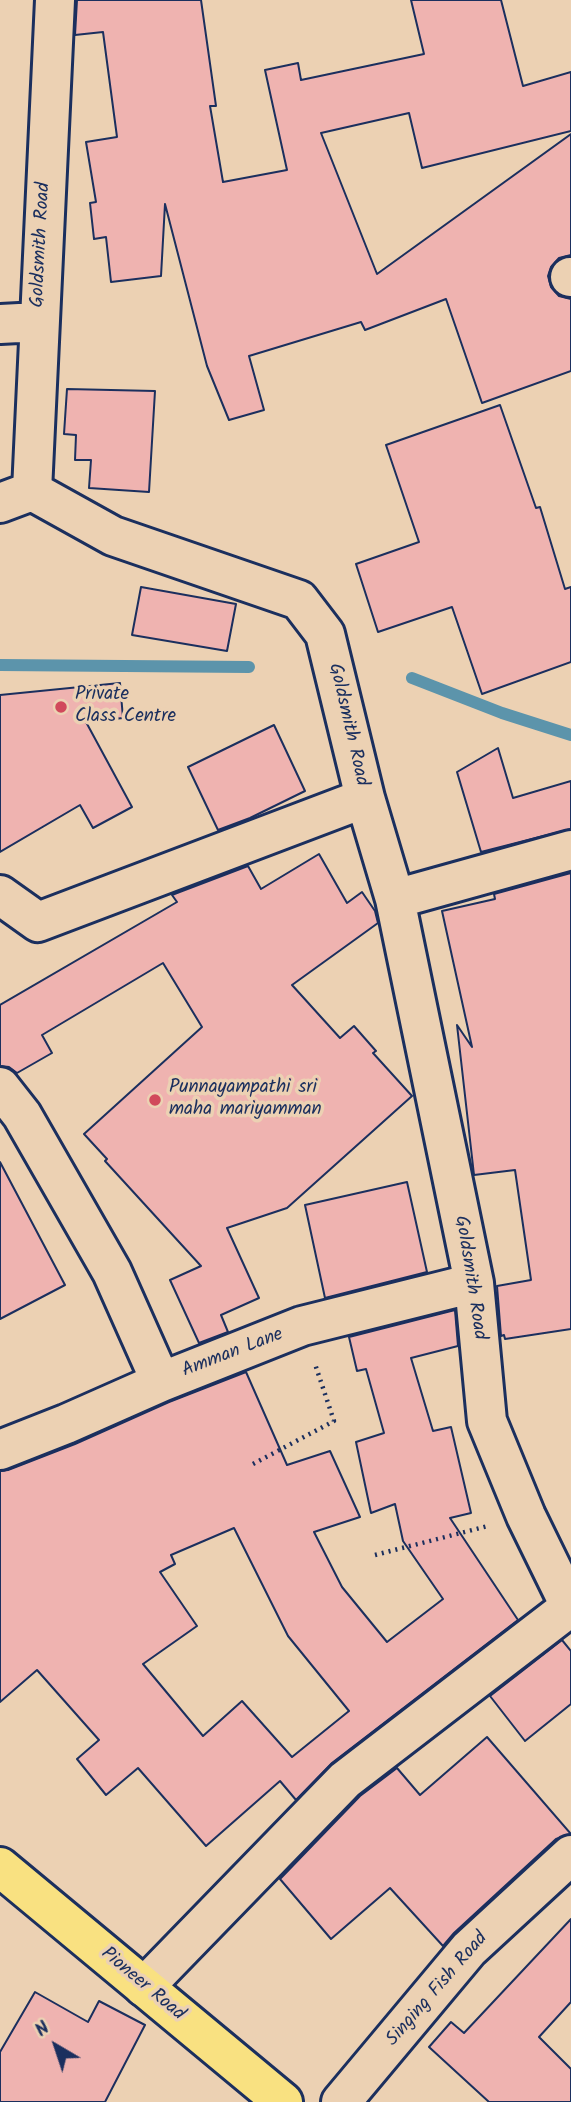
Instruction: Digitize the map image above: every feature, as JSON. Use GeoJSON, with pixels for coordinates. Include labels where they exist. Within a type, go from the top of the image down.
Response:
{"type":"FeatureCollection","features":[{"type":"Feature","properties":{"kind":"main road","name":"Pioneer Road"},"geometry":{"type":"LineString","coordinates":[[0,1867],[283,2102]]}},
{"type":"Feature","properties":{"kind":"street","name":"Goldsmith Road"},"geometry":{"type":"LineString","coordinates":[[55,0],[38,322],[16,497],[113,536],[299,600],[325,634],[365,798],[396,899],[474,1283],[487,1421],[526,1516],[571,1608]]}},
{"type":"Feature","properties":{"kind":"street"},"geometry":{"type":"LineString","coordinates":[[0,324],[38,322]]}},
{"type":"Feature","properties":{"kind":"street"},"geometry":{"type":"LineString","coordinates":[[0,895],[38,922],[365,798]]}},
{"type":"Feature","properties":{"kind":"street"},"geometry":{"type":"LineString","coordinates":[[396,899],[571,850]]}},
{"type":"Feature","properties":{"kind":"street"},"geometry":{"type":"LineString","coordinates":[[0,1087],[22,1115],[112,1272],[161,1381]]}},
{"type":"Feature","properties":{"kind":"street","name":"Amman Lane"},"geometry":{"type":"LineString","coordinates":[[0,1450],[161,1381],[302,1326],[474,1283]]}},
{"type":"Feature","properties":{"kind":"street"},"geometry":{"type":"LineString","coordinates":[[145,1987],[345,1780],[571,1608]]}},
{"type":"Feature","properties":{"kind":"street","name":"Singing Fish Road"},"geometry":{"type":"LineString","coordinates":[[341,2102],[469,1949],[571,1855]]}},
{"type":"Feature","properties":{"kind":"path"},"geometry":{"type":"LineString","coordinates":[[253,1464],[334,1420],[302,1326]]}},
{"type":"Feature","properties":{"kind":"path"},"geometry":{"type":"LineString","coordinates":[[376,1555],[526,1516]]}},
{"type":"Feature","properties":{"kind":"building"},"geometry":{"type":"Polygon","coordinates":[[[77,0],[201,0],[216,106],[210,106],[223,182],[287,170],[265,70],[298,63],[301,80],[424,54],[411,0],[501,0],[523,86],[571,72],[571,131],[422,168],[409,113],[321,133],[377,274],[571,134],[571,255],[559,258],[551,267],[548,276],[551,287],[559,296],[571,299],[571,371],[482,403],[446,299],[365,330],[361,322],[249,356],[264,410],[229,420],[207,366],[165,204],[161,276],[111,282],[106,237],[94,239],[90,203],[96,202],[86,142],[117,137],[103,32],[75,35],[77,0]]]}},
{"type":"Feature","properties":{"kind":"building"},"geometry":{"type":"Polygon","coordinates":[[[67,389],[155,391],[149,492],[89,488],[91,460],[75,460],[76,435],[64,434],[67,389]]]}},
{"type":"Feature","properties":{"kind":"building"},"geometry":{"type":"Polygon","coordinates":[[[500,405],[536,508],[540,507],[565,589],[571,587],[571,662],[482,694],[452,607],[378,632],[356,564],[419,542],[386,445],[500,405]]]}},
{"type":"Feature","properties":{"kind":"building"},"geometry":{"type":"Polygon","coordinates":[[[141,587],[236,604],[227,651],[132,635],[141,587]]]}},
{"type":"Feature","properties":{"kind":"building"},"geometry":{"type":"Polygon","coordinates":[[[120,683],[123,718],[86,722],[132,807],[93,828],[80,805],[0,852],[0,695],[120,683]]]}},
{"type":"Feature","properties":{"kind":"building"},"geometry":{"type":"Polygon","coordinates":[[[274,725],[305,791],[250,818],[218,830],[188,767],[274,725]]]}},
{"type":"Feature","properties":{"kind":"building"},"geometry":{"type":"Polygon","coordinates":[[[498,748],[513,798],[571,781],[571,829],[481,852],[457,772],[498,748]]]}},
{"type":"Feature","properties":{"kind":"building"},"geometry":{"type":"Polygon","coordinates":[[[319,854],[347,903],[362,892],[375,911],[378,923],[292,985],[340,1038],[354,1026],[376,1051],[373,1053],[412,1096],[287,1208],[227,1228],[259,1298],[221,1315],[228,1332],[199,1343],[170,1280],[201,1266],[105,1161],[107,1159],[84,1134],[202,1027],[163,963],[42,1035],[52,1053],[17,1073],[9,1067],[0,1066],[0,1005],[177,902],[172,895],[248,866],[261,889],[319,854]]]}},
{"type":"Feature","properties":{"kind":"building"},"geometry":{"type":"Polygon","coordinates":[[[571,873],[571,1329],[505,1339],[504,1335],[501,1336],[497,1286],[531,1280],[515,1170],[474,1175],[457,1025],[472,1047],[442,911],[495,899],[494,894],[571,873]]]}},
{"type":"Feature","properties":{"kind":"building"},"geometry":{"type":"Polygon","coordinates":[[[0,1162],[65,1285],[0,1319],[0,1162]]]}},
{"type":"Feature","properties":{"kind":"building"},"geometry":{"type":"Polygon","coordinates":[[[407,1182],[427,1272],[325,1298],[305,1205],[407,1182]]]}},
{"type":"Feature","properties":{"kind":"building"},"geometry":{"type":"Polygon","coordinates":[[[455,1310],[458,1346],[411,1358],[433,1431],[451,1427],[471,1513],[450,1518],[518,1620],[332,1763],[296,1800],[280,1781],[206,1846],[138,1768],[106,1795],[77,1759],[99,1740],[37,1670],[0,1702],[0,1471],[75,1444],[169,1402],[246,1372],[287,1465],[330,1451],[360,1517],[314,1532],[342,1587],[387,1642],[443,1599],[403,1541],[395,1504],[371,1513],[356,1442],[384,1433],[366,1369],[357,1371],[349,1337],[455,1310]],[[234,1528],[171,1555],[175,1564],[160,1572],[197,1626],[143,1664],[203,1736],[242,1701],[292,1757],[349,1711],[288,1636],[234,1528]]]}},
{"type":"Feature","properties":{"kind":"building"},"geometry":{"type":"Polygon","coordinates":[[[562,1640],[571,1651],[571,1704],[525,1741],[490,1696],[562,1640]]]}},
{"type":"Feature","properties":{"kind":"building"},"geometry":{"type":"Polygon","coordinates":[[[487,1737],[571,1834],[556,1839],[443,1946],[390,1888],[331,1939],[280,1879],[360,1796],[397,1768],[420,1795],[487,1737]]]}},
{"type":"Feature","properties":{"kind":"building"},"geometry":{"type":"Polygon","coordinates":[[[571,1919],[571,2002],[539,2037],[571,2069],[571,2102],[489,2102],[429,2047],[451,2022],[464,2033],[571,1919]]]}},
{"type":"Feature","properties":{"kind":"building"},"geometry":{"type":"Polygon","coordinates":[[[35,1992],[88,2022],[99,2001],[145,2025],[105,2102],[0,2102],[0,2052],[35,1992]]]}},
{"type":"Feature","properties":{"kind":"waterway"},"geometry":{"type":"LineString","coordinates":[[0,665],[249,667]]}},
{"type":"Feature","properties":{"kind":"waterway"},"geometry":{"type":"LineString","coordinates":[[412,678],[502,713],[571,735]]}},
{"type":"Feature","properties":{"kind":"place","name":"Private Class Centre"},"geometry":{"type":"Point","coordinates":[61,707]}},
{"type":"Feature","properties":{"kind":"place","name":"Punnayampathi sri maha mariyamman"},"geometry":{"type":"Point","coordinates":[155,1100]}}]}
